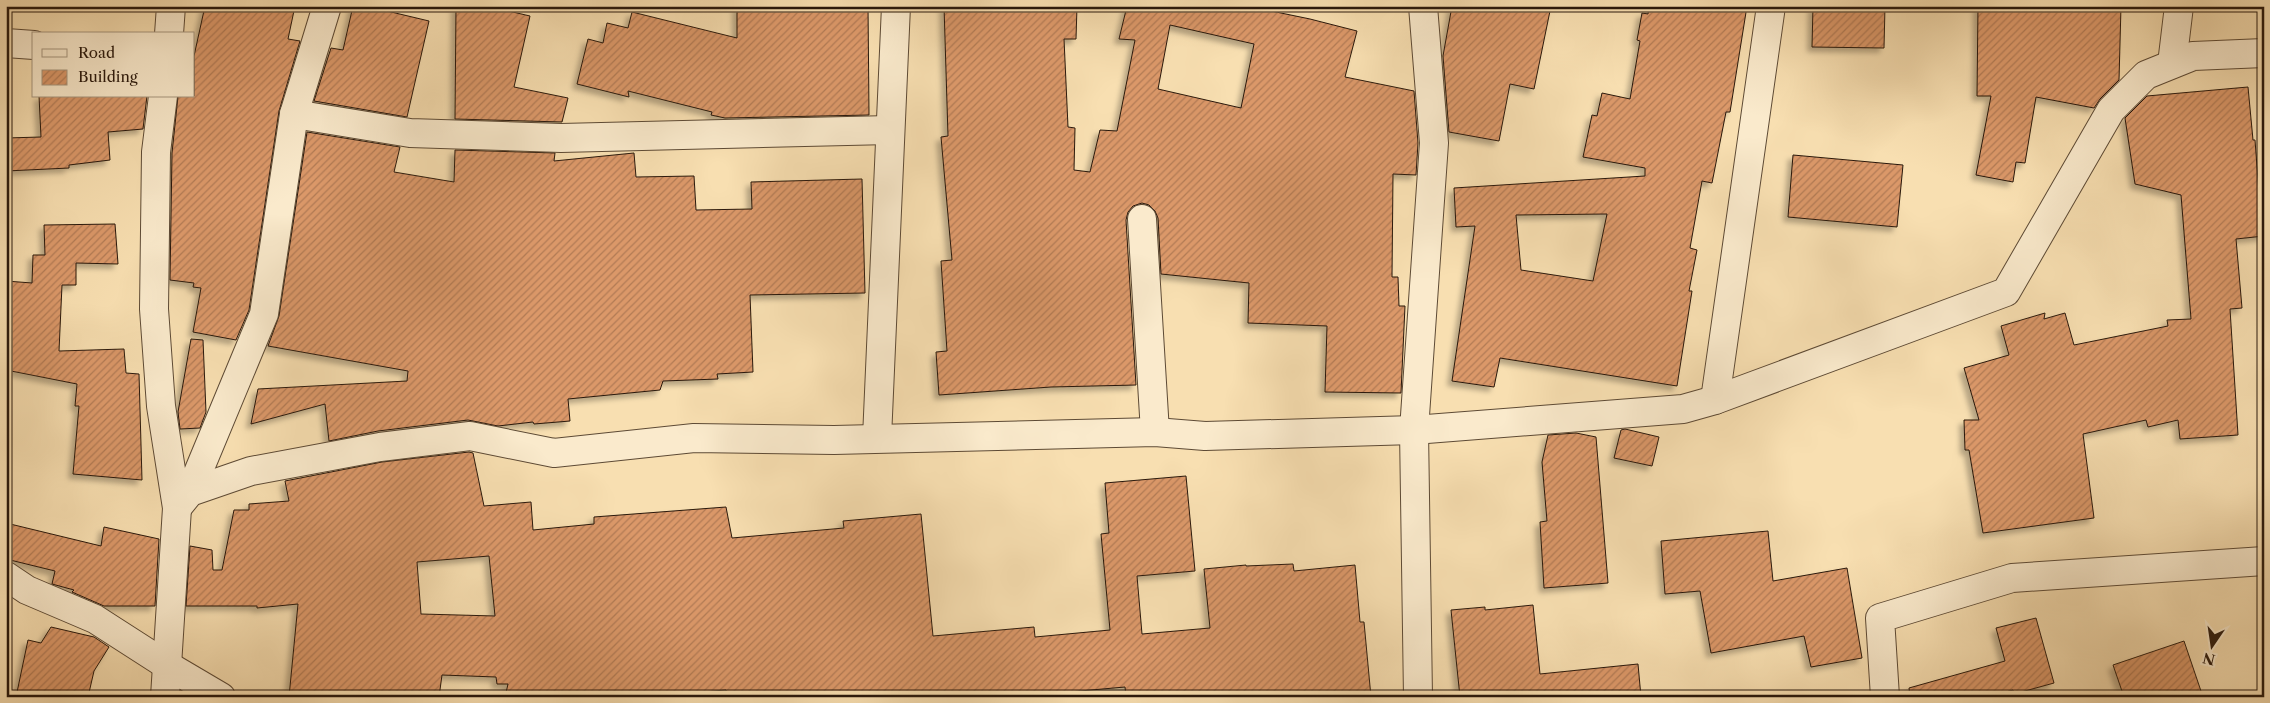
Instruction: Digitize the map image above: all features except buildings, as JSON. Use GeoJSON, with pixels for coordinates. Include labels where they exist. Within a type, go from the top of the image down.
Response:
{"type":"FeatureCollection","features":[{"type":"Feature","properties":{"kind":"street"},"geometry":{"type":"LineString","coordinates":[[169,32],[171,6]]}},
{"type":"Feature","properties":{"kind":"street"},"geometry":{"type":"LineString","coordinates":[[165,697],[165,664],[183,500],[264,314],[294,114],[327,6]]}},
{"type":"Feature","properties":{"kind":"street"},"geometry":{"type":"LineString","coordinates":[[877,438],[896,6]]}},
{"type":"Feature","properties":{"kind":"street"},"geometry":{"type":"LineString","coordinates":[[1418,697],[1414,430],[1434,143],[1423,6]]}},
{"type":"Feature","properties":{"kind":"street"},"geometry":{"type":"LineString","coordinates":[[1715,400],[1771,6]]}},
{"type":"Feature","properties":{"kind":"street"},"geometry":{"type":"LineString","coordinates":[[2172,64],[2179,6]]}},
{"type":"Feature","properties":{"kind":"street"},"geometry":{"type":"LineString","coordinates":[[6,43],[32,45]]}},
{"type":"Feature","properties":{"kind":"street"},"geometry":{"type":"LineString","coordinates":[[183,500],[251,471],[380,447],[470,436],[554,453],[694,438],[834,440],[1155,432],[1205,436],[1414,430],[1683,409],[1715,400],[2006,292],[2111,110],[2146,75],[2193,56],[2264,53]]}},
{"type":"Feature","properties":{"kind":"street"},"geometry":{"type":"LineString","coordinates":[[163,98],[156,152],[154,309],[161,406],[183,500]]}},
{"type":"Feature","properties":{"kind":"street"},"geometry":{"type":"LineString","coordinates":[[294,114],[410,133],[552,137],[890,130]]}},
{"type":"Feature","properties":{"kind":"street"},"geometry":{"type":"LineString","coordinates":[[1142,219],[1155,432]]}},
{"type":"Feature","properties":{"kind":"street"},"geometry":{"type":"LineString","coordinates":[[1886,697],[1880,618],[2012,578],[2264,561]]}},
{"type":"Feature","properties":{"kind":"street"},"geometry":{"type":"LineString","coordinates":[[13,586],[96,619],[165,664],[221,697]]}}]}
